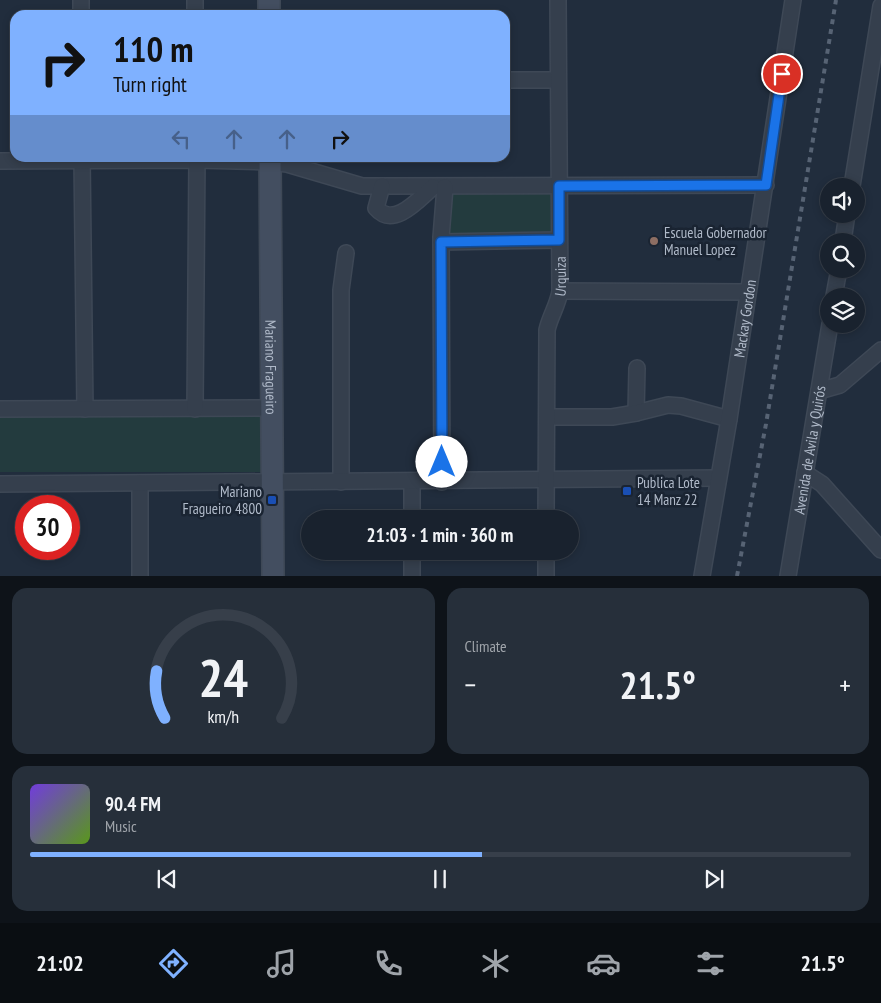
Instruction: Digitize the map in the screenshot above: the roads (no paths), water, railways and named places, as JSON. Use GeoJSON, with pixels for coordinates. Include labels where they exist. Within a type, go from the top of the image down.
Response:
{"type":"FeatureCollection","features":[{"type":"Feature","properties":{"kind":"main road","name":"Mariano Fragueiro"},"geometry":{"type":"LineString","coordinates":[[270,162],[273,576]]}},
{"type":"Feature","properties":{"kind":"street","name":"Urquiza"},"geometry":{"type":"LineString","coordinates":[[546,510],[547,330],[557,306],[560,291],[558,0]]}},
{"type":"Feature","properties":{"kind":"street","name":"Mackay Gordon"},"geometry":{"type":"LineString","coordinates":[[702,576],[766,185],[793,0]]}},
{"type":"Feature","properties":{"kind":"street"},"geometry":{"type":"LineString","coordinates":[[853,178],[881,6]]}},
{"type":"Feature","properties":{"kind":"street"},"geometry":{"type":"LineString","coordinates":[[510,80],[558,80]]}},
{"type":"Feature","properties":{"kind":"street"},"geometry":{"type":"LineString","coordinates":[[82,162],[85,409]]}},
{"type":"Feature","properties":{"kind":"street"},"geometry":{"type":"LineString","coordinates":[[195,409],[197,162]]}},
{"type":"Feature","properties":{"kind":"street"},"geometry":{"type":"LineString","coordinates":[[278,162],[362,186],[766,185]]}},
{"type":"Feature","properties":{"kind":"street"},"geometry":{"type":"LineString","coordinates":[[382,186],[376,208],[381,214],[390,215],[400,214],[439,187]]}},
{"type":"Feature","properties":{"kind":"street"},"geometry":{"type":"LineString","coordinates":[[439,187],[442,482]]}},
{"type":"Feature","properties":{"kind":"street"},"geometry":{"type":"LineString","coordinates":[[441,242],[559,240]]}},
{"type":"Feature","properties":{"kind":"street"},"geometry":{"type":"LineString","coordinates":[[341,482],[341,290],[346,253]]}},
{"type":"Feature","properties":{"kind":"street"},"geometry":{"type":"LineString","coordinates":[[560,291],[747,292]]}},
{"type":"Feature","properties":{"kind":"street","name":"Avenida de Avila y Quirós"},"geometry":{"type":"LineString","coordinates":[[788,576],[828,333]]}},
{"type":"Feature","properties":{"kind":"street"},"geometry":{"type":"LineString","coordinates":[[819,390],[840,386],[881,350]]}},
{"type":"Feature","properties":{"kind":"street"},"geometry":{"type":"LineString","coordinates":[[636,414],[637,368]]}},
{"type":"Feature","properties":{"kind":"street"},"geometry":{"type":"LineString","coordinates":[[547,417],[612,417],[636,414],[668,405],[681,406],[729,419]]}},
{"type":"Feature","properties":{"kind":"street"},"geometry":{"type":"LineString","coordinates":[[0,409],[272,408]]}},
{"type":"Feature","properties":{"kind":"street"},"geometry":{"type":"LineString","coordinates":[[805,473],[822,484],[881,550]]}},
{"type":"Feature","properties":{"kind":"street"},"geometry":{"type":"LineString","coordinates":[[0,484],[442,482],[718,478]]}},
{"type":"Feature","properties":{"kind":"street"},"geometry":{"type":"LineString","coordinates":[[412,482],[412,510]]}},
{"type":"Feature","properties":{"kind":"street"},"geometry":{"type":"LineString","coordinates":[[140,483],[140,576]]}},
{"type":"Feature","properties":{"kind":"street"},"geometry":{"type":"LineString","coordinates":[[412,560],[412,576]]}},
{"type":"Feature","properties":{"kind":"street"},"geometry":{"type":"LineString","coordinates":[[546,560],[546,576]]}},
{"type":"Feature","properties":{"kind":"railway"},"geometry":{"type":"LineString","coordinates":[[737,576],[766,424],[836,0]]}},
{"type":"Feature","properties":{"kind":"place","name":"Escuela Gobernador Manuel Lopez"},"geometry":{"type":"Point","coordinates":[654,241]}},
{"type":"Feature","properties":{"kind":"place","name":"Publica Lote 14 Manz 22"},"geometry":{"type":"Point","coordinates":[627,491]}},
{"type":"Feature","properties":{"kind":"place","name":"Mariano Fragueiro 4800"},"geometry":{"type":"Point","coordinates":[272,500]}}]}
